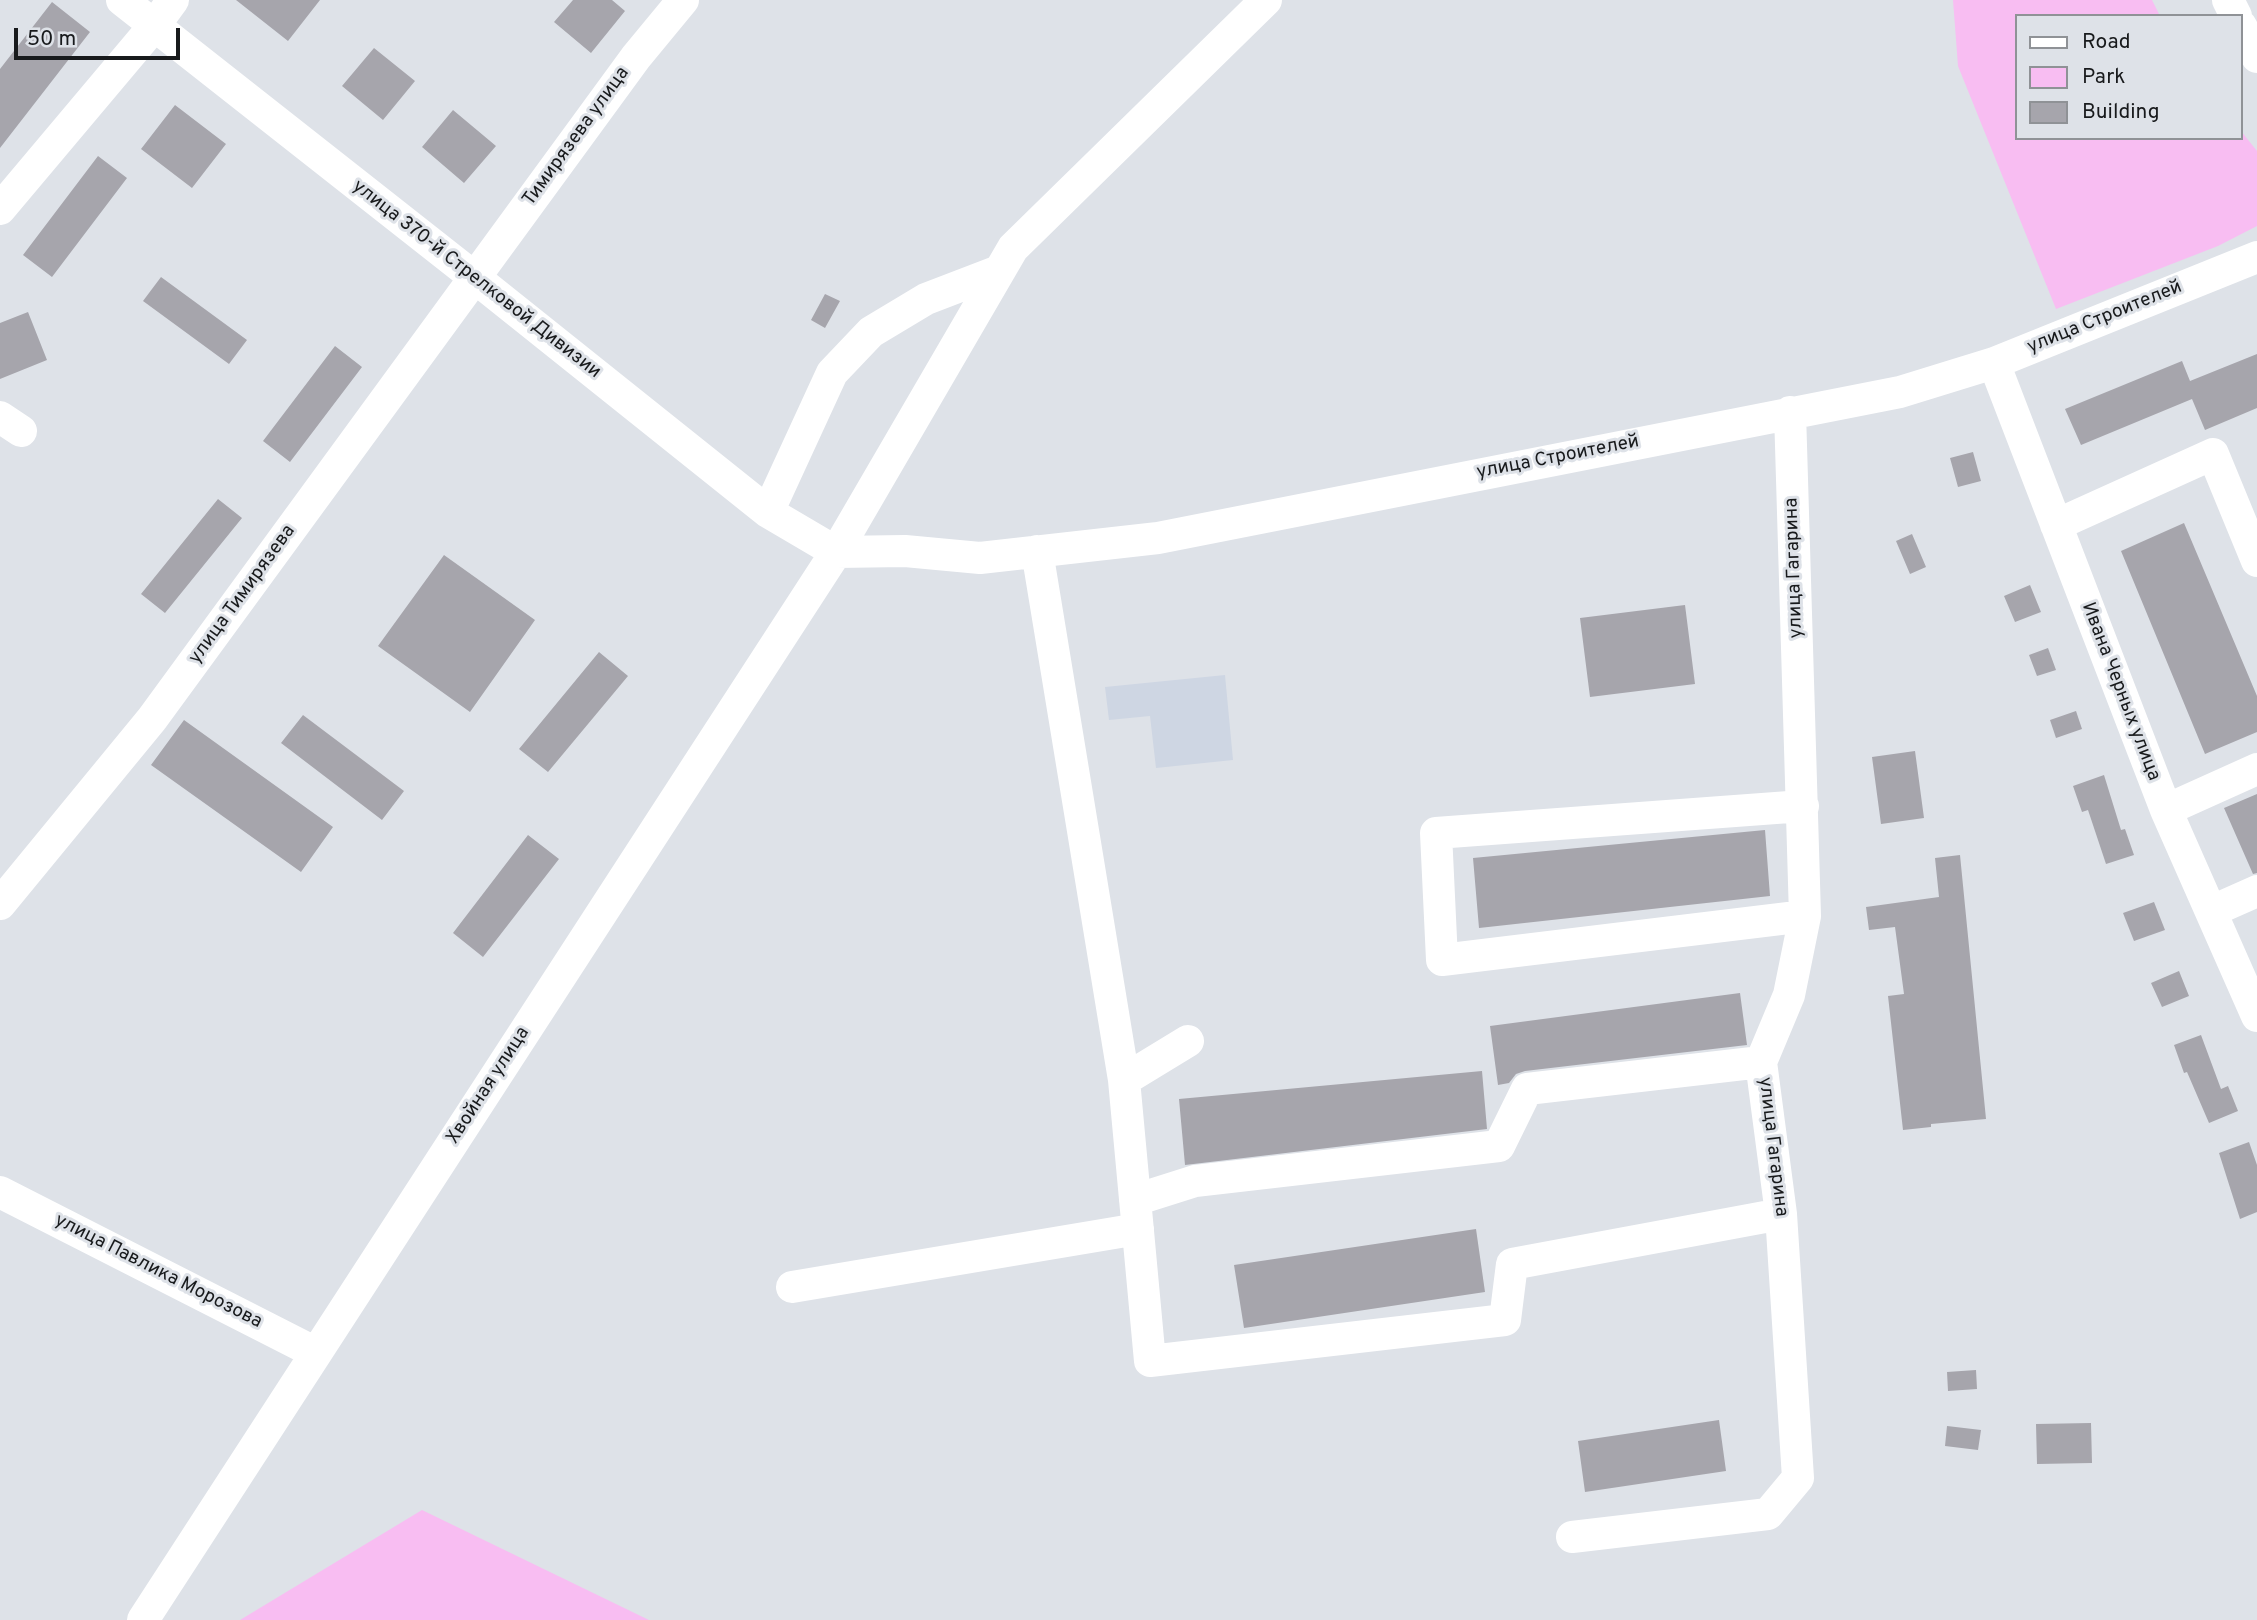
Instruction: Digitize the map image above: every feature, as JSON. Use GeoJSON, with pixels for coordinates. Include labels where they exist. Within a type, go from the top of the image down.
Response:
{"type":"FeatureCollection","features":[{"type":"Feature","properties":{"kind":"street","name":"улица 370-й Стрелковой Дивизии"},"geometry":{"type":"LineString","coordinates":[[122,0],[768,512],[836,552]]}},
{"type":"Feature","properties":{"kind":"street"},"geometry":{"type":"LineString","coordinates":[[0,209],[173,0]]}},
{"type":"Feature","properties":{"kind":"street","name":"Тимирязева улица"},"geometry":{"type":"LineString","coordinates":[[474,277],[636,57],[683,0]]}},
{"type":"Feature","properties":{"kind":"street","name":"Хвойная улица"},"geometry":{"type":"LineString","coordinates":[[143,1620],[836,552],[1013,248],[1266,0]]}},
{"type":"Feature","properties":{"kind":"street"},"geometry":{"type":"LineString","coordinates":[[2243,30],[2257,57]]}},
{"type":"Feature","properties":{"kind":"street","name":"улица Строителей"},"geometry":{"type":"LineString","coordinates":[[836,552],[905,551],[980,558],[1158,538],[1900,392],[1994,363],[2257,257]]}},
{"type":"Feature","properties":{"kind":"street"},"geometry":{"type":"LineString","coordinates":[[768,512],[832,373],[871,332],[926,299],[999,271]]}},
{"type":"Feature","properties":{"kind":"street","name":"улица Тимирязева"},"geometry":{"type":"LineString","coordinates":[[0,904],[152,719],[474,277]]}},
{"type":"Feature","properties":{"kind":"street","name":"Ивана Черных улица"},"geometry":{"type":"LineString","coordinates":[[1994,363],[2166,810],[2257,1016]]}},
{"type":"Feature","properties":{"kind":"street","name":"улица Гагарина"},"geometry":{"type":"LineString","coordinates":[[1572,1537],[1768,1514],[1798,1478],[1781,1214],[1761,1062],[1789,995],[1805,916],[1790,412]]}},
{"type":"Feature","properties":{"kind":"street"},"geometry":{"type":"LineString","coordinates":[[2056,525],[2213,454],[2257,561]]}},
{"type":"Feature","properties":{"kind":"street"},"geometry":{"type":"LineString","coordinates":[[1037,551],[1124,1080],[1150,1361],[1505,1320],[1512,1264],[1781,1214]]}},
{"type":"Feature","properties":{"kind":"street"},"geometry":{"type":"LineString","coordinates":[[2166,810],[2257,769]]}},
{"type":"Feature","properties":{"kind":"street"},"geometry":{"type":"LineString","coordinates":[[1803,806],[1436,833],[1442,960],[1805,916]]}},
{"type":"Feature","properties":{"kind":"street"},"geometry":{"type":"LineString","coordinates":[[2212,911],[2257,891]]}},
{"type":"Feature","properties":{"kind":"street"},"geometry":{"type":"LineString","coordinates":[[1124,1080],[1188,1041]]}},
{"type":"Feature","properties":{"kind":"street"},"geometry":{"type":"LineString","coordinates":[[792,1287],[1137,1215],[1195,1181],[1499,1146],[1527,1089],[1761,1062]]}},
{"type":"Feature","properties":{"kind":"street","name":"улица Павлика Морозова"},"geometry":{"type":"LineString","coordinates":[[0,1192],[316,1353]]}},
{"type":"Feature","properties":{"kind":"shaded area"},"geometry":{"type":"Polygon","coordinates":[[[1225,675],[1233,760],[1156,768],[1150,716],[1109,720],[1105,687],[1225,675]]]}},
{"type":"Feature","properties":{"kind":"green space"},"geometry":{"type":"Polygon","coordinates":[[[1953,0],[2152,0],[2159,14],[2016,14],[2016,140],[2243,140],[2243,134],[2257,151],[2257,226],[2218,246],[2056,309],[1958,66],[1953,0]]]}},
{"type":"Feature","properties":{"kind":"green space"},"geometry":{"type":"Polygon","coordinates":[[[422,1510],[649,1620],[240,1620],[422,1510]]]}},
{"type":"Feature","properties":{"kind":"building"},"geometry":{"type":"Polygon","coordinates":[[[236,0],[320,0],[288,41],[236,0]]]}},
{"type":"Feature","properties":{"kind":"building"},"geometry":{"type":"Polygon","coordinates":[[[573,0],[612,0],[625,11],[591,53],[554,22],[573,0]]]}},
{"type":"Feature","properties":{"kind":"building"},"geometry":{"type":"Polygon","coordinates":[[[52,2],[90,32],[0,148],[0,69],[52,2]]]}},
{"type":"Feature","properties":{"kind":"building"},"geometry":{"type":"Polygon","coordinates":[[[374,48],[415,81],[383,120],[342,86],[374,48]]]}},
{"type":"Feature","properties":{"kind":"building"},"geometry":{"type":"Polygon","coordinates":[[[175,105],[226,144],[192,188],[141,149],[175,105]]]}},
{"type":"Feature","properties":{"kind":"building"},"geometry":{"type":"Polygon","coordinates":[[[453,110],[496,146],[464,183],[422,147],[453,110]]]}},
{"type":"Feature","properties":{"kind":"building"},"geometry":{"type":"Polygon","coordinates":[[[98,156],[127,178],[52,277],[23,255],[98,156]]]}},
{"type":"Feature","properties":{"kind":"building"},"geometry":{"type":"Polygon","coordinates":[[[161,277],[247,340],[229,364],[143,301],[161,277]]]}},
{"type":"Feature","properties":{"kind":"building"},"geometry":{"type":"Polygon","coordinates":[[[825,294],[840,301],[825,328],[811,320],[825,294]]]}},
{"type":"Feature","properties":{"kind":"building"},"geometry":{"type":"Polygon","coordinates":[[[28,312],[47,360],[0,379],[0,323],[28,312]]]}},
{"type":"Feature","properties":{"kind":"building"},"geometry":{"type":"Polygon","coordinates":[[[335,346],[362,367],[290,462],[263,441],[335,346]]]}},
{"type":"Feature","properties":{"kind":"building"},"geometry":{"type":"Polygon","coordinates":[[[2257,354],[2257,408],[2205,430],[2192,399],[2081,445],[2065,409],[2182,361],[2190,381],[2257,354]]]}},
{"type":"Feature","properties":{"kind":"building"},"geometry":{"type":"Polygon","coordinates":[[[1973,452],[1981,481],[1958,487],[1950,458],[1973,452]]]}},
{"type":"Feature","properties":{"kind":"building"},"geometry":{"type":"Polygon","coordinates":[[[218,499],[242,518],[165,613],[141,594],[218,499]]]}},
{"type":"Feature","properties":{"kind":"building"},"geometry":{"type":"Polygon","coordinates":[[[2184,523],[2257,696],[2257,732],[2205,754],[2121,551],[2184,523]]]}},
{"type":"Feature","properties":{"kind":"building"},"geometry":{"type":"Polygon","coordinates":[[[1912,534],[1926,567],[1910,574],[1896,541],[1912,534]]]}},
{"type":"Feature","properties":{"kind":"building"},"geometry":{"type":"Polygon","coordinates":[[[444,555],[535,620],[470,712],[378,646],[444,555]]]}},
{"type":"Feature","properties":{"kind":"building"},"geometry":{"type":"Polygon","coordinates":[[[2030,585],[2041,612],[2015,622],[2004,596],[2030,585]]]}},
{"type":"Feature","properties":{"kind":"building"},"geometry":{"type":"Polygon","coordinates":[[[1685,605],[1695,684],[1590,697],[1580,618],[1685,605]]]}},
{"type":"Feature","properties":{"kind":"building"},"geometry":{"type":"Polygon","coordinates":[[[2048,648],[2056,670],[2037,676],[2029,655],[2048,648]]]}},
{"type":"Feature","properties":{"kind":"building"},"geometry":{"type":"Polygon","coordinates":[[[599,652],[628,676],[548,772],[519,749],[599,652]]]}},
{"type":"Feature","properties":{"kind":"building"},"geometry":{"type":"Polygon","coordinates":[[[2076,711],[2082,729],[2056,738],[2050,720],[2076,711]]]}},
{"type":"Feature","properties":{"kind":"building"},"geometry":{"type":"Polygon","coordinates":[[[303,715],[404,791],[382,820],[281,743],[303,715]]]}},
{"type":"Feature","properties":{"kind":"building"},"geometry":{"type":"Polygon","coordinates":[[[184,720],[333,827],[301,872],[151,765],[184,720]]]}},
{"type":"Feature","properties":{"kind":"building"},"geometry":{"type":"Polygon","coordinates":[[[1915,751],[1924,818],[1881,824],[1872,757],[1915,751]]]}},
{"type":"Feature","properties":{"kind":"building"},"geometry":{"type":"Polygon","coordinates":[[[2104,775],[2121,830],[2125,829],[2134,855],[2106,864],[2088,810],[2082,812],[2073,786],[2104,775]]]}},
{"type":"Feature","properties":{"kind":"building"},"geometry":{"type":"Polygon","coordinates":[[[2257,794],[2257,873],[2253,874],[2224,808],[2257,794]]]}},
{"type":"Feature","properties":{"kind":"building"},"geometry":{"type":"Polygon","coordinates":[[[1765,830],[1770,896],[1479,928],[1473,858],[1765,830]]]}},
{"type":"Feature","properties":{"kind":"building"},"geometry":{"type":"Polygon","coordinates":[[[528,835],[559,859],[483,957],[453,933],[528,835]]]}},
{"type":"Feature","properties":{"kind":"building"},"geometry":{"type":"Polygon","coordinates":[[[1960,855],[1986,1119],[1931,1124],[1931,1127],[1903,1130],[1888,996],[1904,994],[1895,927],[1869,930],[1866,907],[1939,897],[1935,858],[1960,855]]]}},
{"type":"Feature","properties":{"kind":"building"},"geometry":{"type":"Polygon","coordinates":[[[2154,902],[2165,930],[2134,941],[2123,913],[2154,902]]]}},
{"type":"Feature","properties":{"kind":"building"},"geometry":{"type":"Polygon","coordinates":[[[2179,971],[2189,996],[2162,1007],[2151,983],[2179,971]]]}},
{"type":"Feature","properties":{"kind":"building"},"geometry":{"type":"Polygon","coordinates":[[[1740,993],[1747,1045],[1525,1071],[1516,1074],[1509,1083],[1498,1085],[1490,1026],[1740,993]]]}},
{"type":"Feature","properties":{"kind":"building"},"geometry":{"type":"Polygon","coordinates":[[[2201,1035],[2221,1089],[2228,1086],[2238,1111],[2209,1123],[2187,1072],[2184,1073],[2174,1045],[2201,1035]]]}},
{"type":"Feature","properties":{"kind":"building"},"geometry":{"type":"Polygon","coordinates":[[[1482,1071],[1487,1129],[1185,1165],[1179,1099],[1482,1071]]]}},
{"type":"Feature","properties":{"kind":"building"},"geometry":{"type":"Polygon","coordinates":[[[2249,1142],[2257,1165],[2257,1212],[2240,1219],[2219,1153],[2249,1142]]]}},
{"type":"Feature","properties":{"kind":"building"},"geometry":{"type":"Polygon","coordinates":[[[1476,1229],[1485,1292],[1244,1328],[1234,1265],[1476,1229]]]}},
{"type":"Feature","properties":{"kind":"building"},"geometry":{"type":"Polygon","coordinates":[[[1976,1370],[1977,1389],[1948,1391],[1947,1372],[1976,1370]]]}},
{"type":"Feature","properties":{"kind":"building"},"geometry":{"type":"Polygon","coordinates":[[[1719,1420],[1726,1471],[1585,1492],[1578,1441],[1719,1420]]]}},
{"type":"Feature","properties":{"kind":"building"},"geometry":{"type":"Polygon","coordinates":[[[2091,1423],[2092,1463],[2037,1464],[2036,1424],[2091,1423]]]}},
{"type":"Feature","properties":{"kind":"building"},"geometry":{"type":"Polygon","coordinates":[[[1947,1426],[1981,1430],[1978,1450],[1945,1446],[1947,1426]]]}}]}
